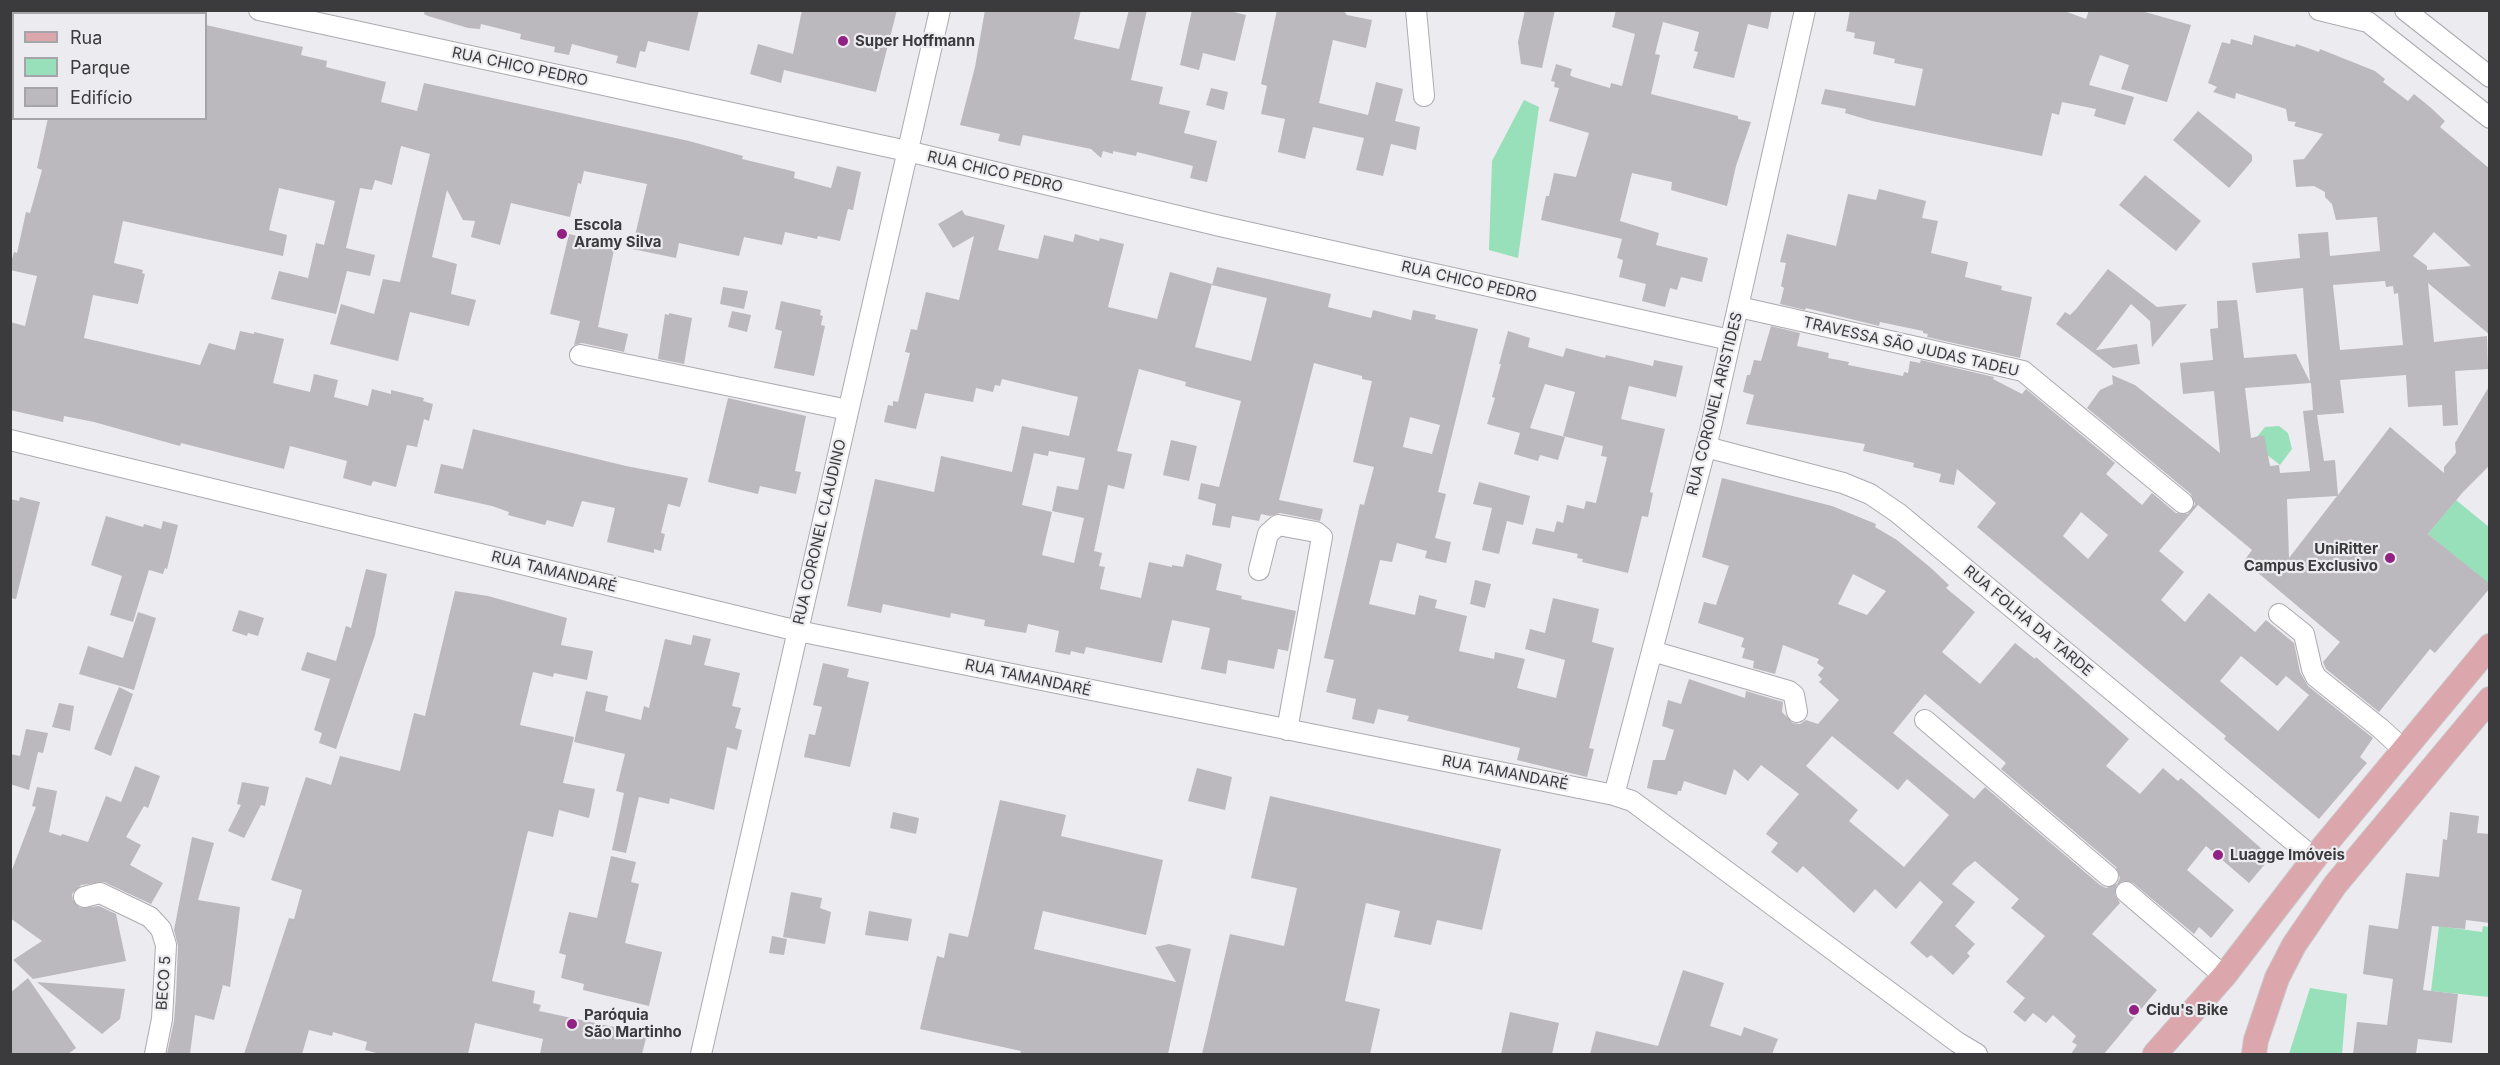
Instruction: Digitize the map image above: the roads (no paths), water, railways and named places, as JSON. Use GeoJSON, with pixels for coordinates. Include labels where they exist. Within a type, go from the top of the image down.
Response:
{"type":"FeatureCollection","features":[{"type":"Feature","properties":{"kind":"main road"},"geometry":{"type":"LineString","coordinates":[[2155,1054],[2224,976],[2315,859],[2490,646]]}},
{"type":"Feature","properties":{"kind":"main road"},"geometry":{"type":"LineString","coordinates":[[2254,1054],[2256,1040],[2277,978],[2294,945],[2335,885],[2490,699]]}},
{"type":"Feature","properties":{"kind":"street","name":"RUA CHICO PEDRO"},"geometry":{"type":"LineString","coordinates":[[259,10],[906,151],[1220,226],[1730,340]]}},
{"type":"Feature","properties":{"kind":"street","name":"RUA CORONEL CLAUDINO"},"geometry":{"type":"LineString","coordinates":[[701,1054],[940,10]]}},
{"type":"Feature","properties":{"kind":"street"},"geometry":{"type":"LineString","coordinates":[[1416,10],[1424,96]]}},
{"type":"Feature","properties":{"kind":"street","name":"RUA CORONEL ARISTIDES"},"geometry":{"type":"LineString","coordinates":[[1614,795],[1706,447],[1805,10]]}},
{"type":"Feature","properties":{"kind":"street"},"geometry":{"type":"LineString","coordinates":[[2319,10],[2368,22],[2490,118]]}},
{"type":"Feature","properties":{"kind":"street"},"geometry":{"type":"LineString","coordinates":[[2405,10],[2490,77]]}},
{"type":"Feature","properties":{"kind":"street","name":"TRAVESSA SÃO JUDAS TADEU"},"geometry":{"type":"LineString","coordinates":[[1739,307],[2023,371],[2183,503]]}},
{"type":"Feature","properties":{"kind":"street"},"geometry":{"type":"LineString","coordinates":[[580,354],[848,410]]}},
{"type":"Feature","properties":{"kind":"street","name":"RUA TAMANDARÉ"},"geometry":{"type":"LineString","coordinates":[[10,440],[798,631],[1614,795],[1632,801],[1948,1035],[1977,1054]]}},
{"type":"Feature","properties":{"kind":"street","name":"RUA FOLHA DA TARDE"},"geometry":{"type":"LineString","coordinates":[[1706,447],[1843,483],[1870,494],[1898,513],[2315,859]]}},
{"type":"Feature","properties":{"kind":"street"},"geometry":{"type":"LineString","coordinates":[[1259,570],[1268,534],[1278,525],[1316,532],[1322,537],[1287,729]]}},
{"type":"Feature","properties":{"kind":"street"},"geometry":{"type":"LineString","coordinates":[[2279,614],[2304,634],[2312,669],[2316,676],[2380,728],[2403,750]]}},
{"type":"Feature","properties":{"kind":"street"},"geometry":{"type":"LineString","coordinates":[[1652,651],[1789,692],[1794,695],[1797,712]]}},
{"type":"Feature","properties":{"kind":"street"},"geometry":{"type":"LineString","coordinates":[[1925,720],[2109,876]]}},
{"type":"Feature","properties":{"kind":"street"},"geometry":{"type":"LineString","coordinates":[[2127,892],[2224,976]]}},
{"type":"Feature","properties":{"kind":"street","name":"BECO 5"},"geometry":{"type":"LineString","coordinates":[[84,897],[100,893],[150,917],[161,929],[166,945],[162,1019],[155,1054]]}},
{"type":"Feature","properties":{"kind":"place","name":"Super Hoffmann"},"geometry":{"type":"Point","coordinates":[843,41]}},
{"type":"Feature","properties":{"kind":"place","name":"Escola Aramy Silva"},"geometry":{"type":"Point","coordinates":[562,234]}},
{"type":"Feature","properties":{"kind":"place","name":"UniRitter Campus Exclusivo"},"geometry":{"type":"Point","coordinates":[2390,558]}},
{"type":"Feature","properties":{"kind":"place","name":"Luagge Imóveis"},"geometry":{"type":"Point","coordinates":[2218,855]}},
{"type":"Feature","properties":{"kind":"place","name":"Cidu's Bike"},"geometry":{"type":"Point","coordinates":[2134,1010]}},
{"type":"Feature","properties":{"kind":"place","name":"Paróquia São Martinho"},"geometry":{"type":"Point","coordinates":[572,1024]}}]}
